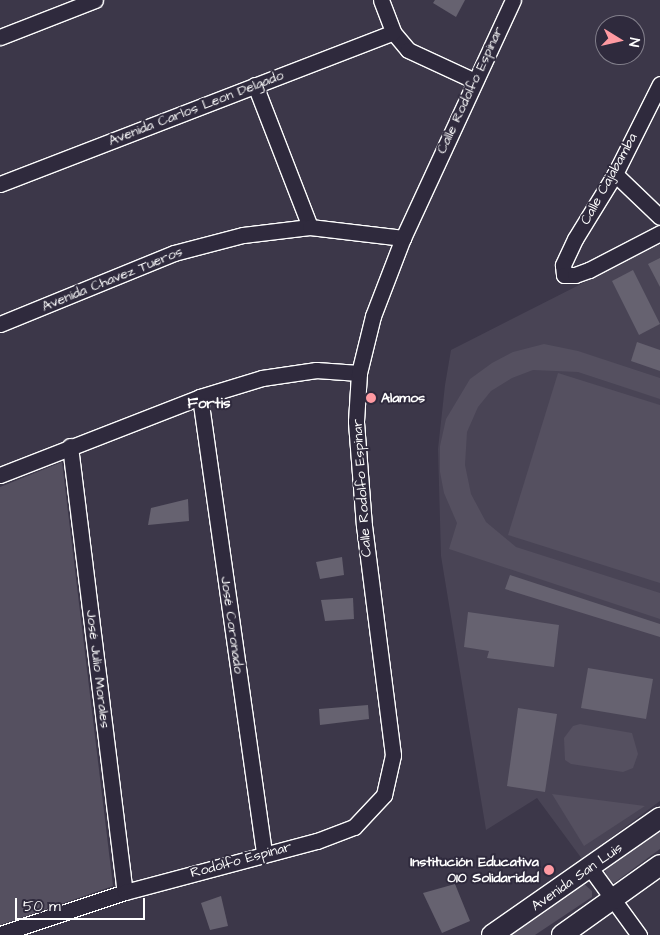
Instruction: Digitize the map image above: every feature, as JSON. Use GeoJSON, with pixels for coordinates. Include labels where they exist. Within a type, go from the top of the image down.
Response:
{"type":"FeatureCollection","features":[{"type":"Feature","properties":{"kind":"main road","name":"Avenida San Luis"},"geometry":{"type":"LineString","coordinates":[[492,935],[591,869],[660,818]]}},
{"type":"Feature","properties":{"kind":"main road"},"geometry":{"type":"LineString","coordinates":[[562,935],[660,865]]}},
{"type":"Feature","properties":{"kind":"street"},"geometry":{"type":"LineString","coordinates":[[0,37],[95,0]]}},
{"type":"Feature","properties":{"kind":"street"},"geometry":{"type":"LineString","coordinates":[[381,0],[393,32],[408,50],[473,80]]}},
{"type":"Feature","properties":{"kind":"street","name":"Calle Rodolfo Espinar"},"geometry":{"type":"LineString","coordinates":[[384,795],[393,755],[364,526],[356,421],[359,373],[373,316],[403,238],[473,80],[513,0]]}},
{"type":"Feature","properties":{"kind":"street","name":"Avenida Carlos Leon Delgado"},"geometry":{"type":"LineString","coordinates":[[0,184],[393,32]]}},
{"type":"Feature","properties":{"kind":"street","name":"Calle Cajabamba"},"geometry":{"type":"LineString","coordinates":[[660,84],[615,174],[575,239],[563,264],[564,275],[575,276],[589,270],[660,233]]}},
{"type":"Feature","properties":{"kind":"street"},"geometry":{"type":"LineString","coordinates":[[255,85],[310,227]]}},
{"type":"Feature","properties":{"kind":"street"},"geometry":{"type":"LineString","coordinates":[[615,174],[660,218]]}},
{"type":"Feature","properties":{"kind":"street","name":"Avenida Chavez Tueros"},"geometry":{"type":"LineString","coordinates":[[0,324],[174,253],[243,235],[310,227],[403,238]]}},
{"type":"Feature","properties":{"kind":"street"},"geometry":{"type":"LineString","coordinates":[[0,474],[200,397],[262,378],[316,370],[359,373]]}},
{"type":"Feature","properties":{"kind":"street","name":"José Coronado"},"geometry":{"type":"LineString","coordinates":[[200,397],[264,853]]}},
{"type":"Feature","properties":{"kind":"street","name":"José Julio Morales"},"geometry":{"type":"LineString","coordinates":[[70,446],[125,892]]}},
{"type":"Feature","properties":{"kind":"street","name":"Rodolfo Espinar"},"geometry":{"type":"LineString","coordinates":[[0,934],[125,892],[264,853],[317,841],[354,827],[384,795]]}},
{"type":"Feature","properties":{"kind":"street"},"geometry":{"type":"LineString","coordinates":[[591,869],[639,935]]}},
{"type":"Feature","properties":{"kind":"shaded area"},"geometry":{"type":"Polygon","coordinates":[[[660,244],[660,801],[582,859],[537,798],[486,830],[441,556],[438,449],[445,385],[451,350],[660,244]]]}},
{"type":"Feature","properties":{"kind":"shaded area"},"geometry":{"type":"Polygon","coordinates":[[[544,344],[578,351],[660,378],[660,399],[578,372],[533,370],[512,378],[491,391],[478,407],[467,432],[465,465],[471,494],[486,522],[516,547],[660,593],[660,619],[449,549],[457,523],[444,493],[440,472],[440,446],[446,419],[470,379],[492,363],[513,352],[544,344]]]}},
{"type":"Feature","properties":{"kind":"shaded area"},"geometry":{"type":"Polygon","coordinates":[[[558,373],[660,405],[660,583],[508,535],[558,373]]]}},
{"type":"Feature","properties":{"kind":"shaded area"},"geometry":{"type":"Polygon","coordinates":[[[62,462],[113,886],[0,925],[0,487],[62,462]]]}},
{"type":"Feature","properties":{"kind":"shaded area"},"geometry":{"type":"Polygon","coordinates":[[[580,724],[632,733],[638,754],[633,768],[623,772],[571,764],[565,760],[564,738],[573,726],[580,724]]]}},
{"type":"Feature","properties":{"kind":"shaded area"},"geometry":{"type":"Polygon","coordinates":[[[552,794],[645,806],[584,846],[552,794]]]}},
{"type":"Feature","properties":{"kind":"shaded area"},"geometry":{"type":"Polygon","coordinates":[[[660,826],[660,849],[614,883],[609,881],[604,868],[660,826]]]}},
{"type":"Feature","properties":{"kind":"shaded area"},"geometry":{"type":"Polygon","coordinates":[[[583,883],[592,891],[592,897],[535,935],[504,935],[583,883]]]}},
{"type":"Feature","properties":{"kind":"building"},"geometry":{"type":"Polygon","coordinates":[[[435,0],[465,0],[456,17],[433,3],[435,0]]]}},
{"type":"Feature","properties":{"kind":"building"},"geometry":{"type":"Polygon","coordinates":[[[660,258],[660,287],[648,264],[660,258]]]}},
{"type":"Feature","properties":{"kind":"building"},"geometry":{"type":"Polygon","coordinates":[[[633,270],[660,324],[639,335],[612,281],[633,270]]]}},
{"type":"Feature","properties":{"kind":"building"},"geometry":{"type":"Polygon","coordinates":[[[637,342],[660,350],[660,371],[631,361],[637,342]]]}},
{"type":"Feature","properties":{"kind":"building"},"geometry":{"type":"Polygon","coordinates":[[[188,499],[189,521],[148,525],[151,508],[188,499]]]}},
{"type":"Feature","properties":{"kind":"building"},"geometry":{"type":"Polygon","coordinates":[[[342,557],[344,575],[320,579],[316,562],[342,557]]]}},
{"type":"Feature","properties":{"kind":"building"},"geometry":{"type":"Polygon","coordinates":[[[510,575],[660,624],[660,637],[505,589],[510,575]]]}},
{"type":"Feature","properties":{"kind":"building"},"geometry":{"type":"Polygon","coordinates":[[[353,598],[354,619],[325,621],[321,600],[353,598]]]}},
{"type":"Feature","properties":{"kind":"building"},"geometry":{"type":"Polygon","coordinates":[[[468,612],[559,625],[554,667],[487,658],[489,651],[464,647],[468,612]]]}},
{"type":"Feature","properties":{"kind":"building"},"geometry":{"type":"Polygon","coordinates":[[[588,668],[653,679],[646,719],[581,708],[588,668]]]}},
{"type":"Feature","properties":{"kind":"building"},"geometry":{"type":"Polygon","coordinates":[[[368,705],[369,719],[320,725],[319,709],[368,705]]]}},
{"type":"Feature","properties":{"kind":"building"},"geometry":{"type":"Polygon","coordinates":[[[518,708],[557,714],[545,792],[507,786],[518,708]]]}},
{"type":"Feature","properties":{"kind":"building"},"geometry":{"type":"Polygon","coordinates":[[[455,884],[470,921],[442,933],[423,893],[455,884]]]}},
{"type":"Feature","properties":{"kind":"building"},"geometry":{"type":"Polygon","coordinates":[[[221,896],[228,926],[210,930],[201,903],[221,896]]]}},
{"type":"Feature","properties":{"kind":"place","name":"Alamos"},"geometry":{"type":"Point","coordinates":[371,398]}},
{"type":"Feature","properties":{"kind":"place","name":"Institución Educativa 010 Solidaridad"},"geometry":{"type":"Point","coordinates":[549,870]}},
{"type":"Feature","properties":{"kind":"district","name":"Fortis"},"geometry":{"type":"Point","coordinates":[209,404]}}]}
